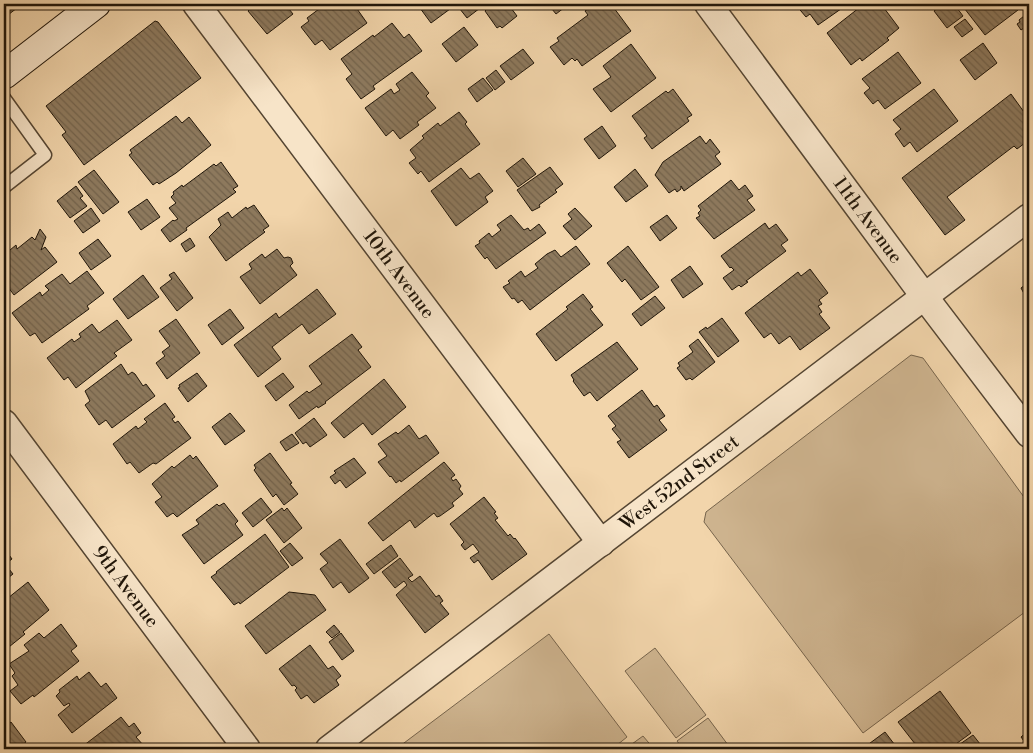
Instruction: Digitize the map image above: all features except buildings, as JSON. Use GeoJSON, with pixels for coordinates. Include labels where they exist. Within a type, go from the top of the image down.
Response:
{"type":"FeatureCollection","features":[{"type":"Feature","properties":{"kind":"street"},"geometry":{"type":"LineString","coordinates":[[4,75],[96,4]]}},
{"type":"Feature","properties":{"kind":"street","name":"10th Avenue"},"geometry":{"type":"LineString","coordinates":[[196,4],[601,543]]}},
{"type":"Feature","properties":{"kind":"street","name":"11th Avenue"},"geometry":{"type":"LineString","coordinates":[[708,4],[924,296],[1029,434]]}},
{"type":"Feature","properties":{"kind":"street","name":"West 52nd Street"},"geometry":{"type":"LineString","coordinates":[[329,749],[1029,216]]}},
{"type":"Feature","properties":{"kind":"street","name":"9th Avenue"},"geometry":{"type":"LineString","coordinates":[[4,423],[247,749]]}},
{"type":"Feature","properties":{"kind":"lane"},"geometry":{"type":"LineString","coordinates":[[4,98],[45,155],[4,188]]}},
{"type":"Feature","properties":{"kind":"shaded area"},"geometry":{"type":"Polygon","coordinates":[[[911,355],[923,358],[1029,504],[1029,609],[863,733],[704,522],[706,512],[911,355]]]}},
{"type":"Feature","properties":{"kind":"shaded area"},"geometry":{"type":"Polygon","coordinates":[[[549,634],[627,737],[612,749],[396,749],[549,634]]]}},
{"type":"Feature","properties":{"kind":"shaded area"},"geometry":{"type":"Polygon","coordinates":[[[655,648],[706,715],[676,738],[625,671],[655,648]]]}},
{"type":"Feature","properties":{"kind":"shaded area"},"geometry":{"type":"Polygon","coordinates":[[[708,718],[731,749],[683,749],[677,741],[708,718]]]}},
{"type":"Feature","properties":{"kind":"shaded area"},"geometry":{"type":"Polygon","coordinates":[[[643,736],[654,749],[625,749],[643,736]]]}}]}
